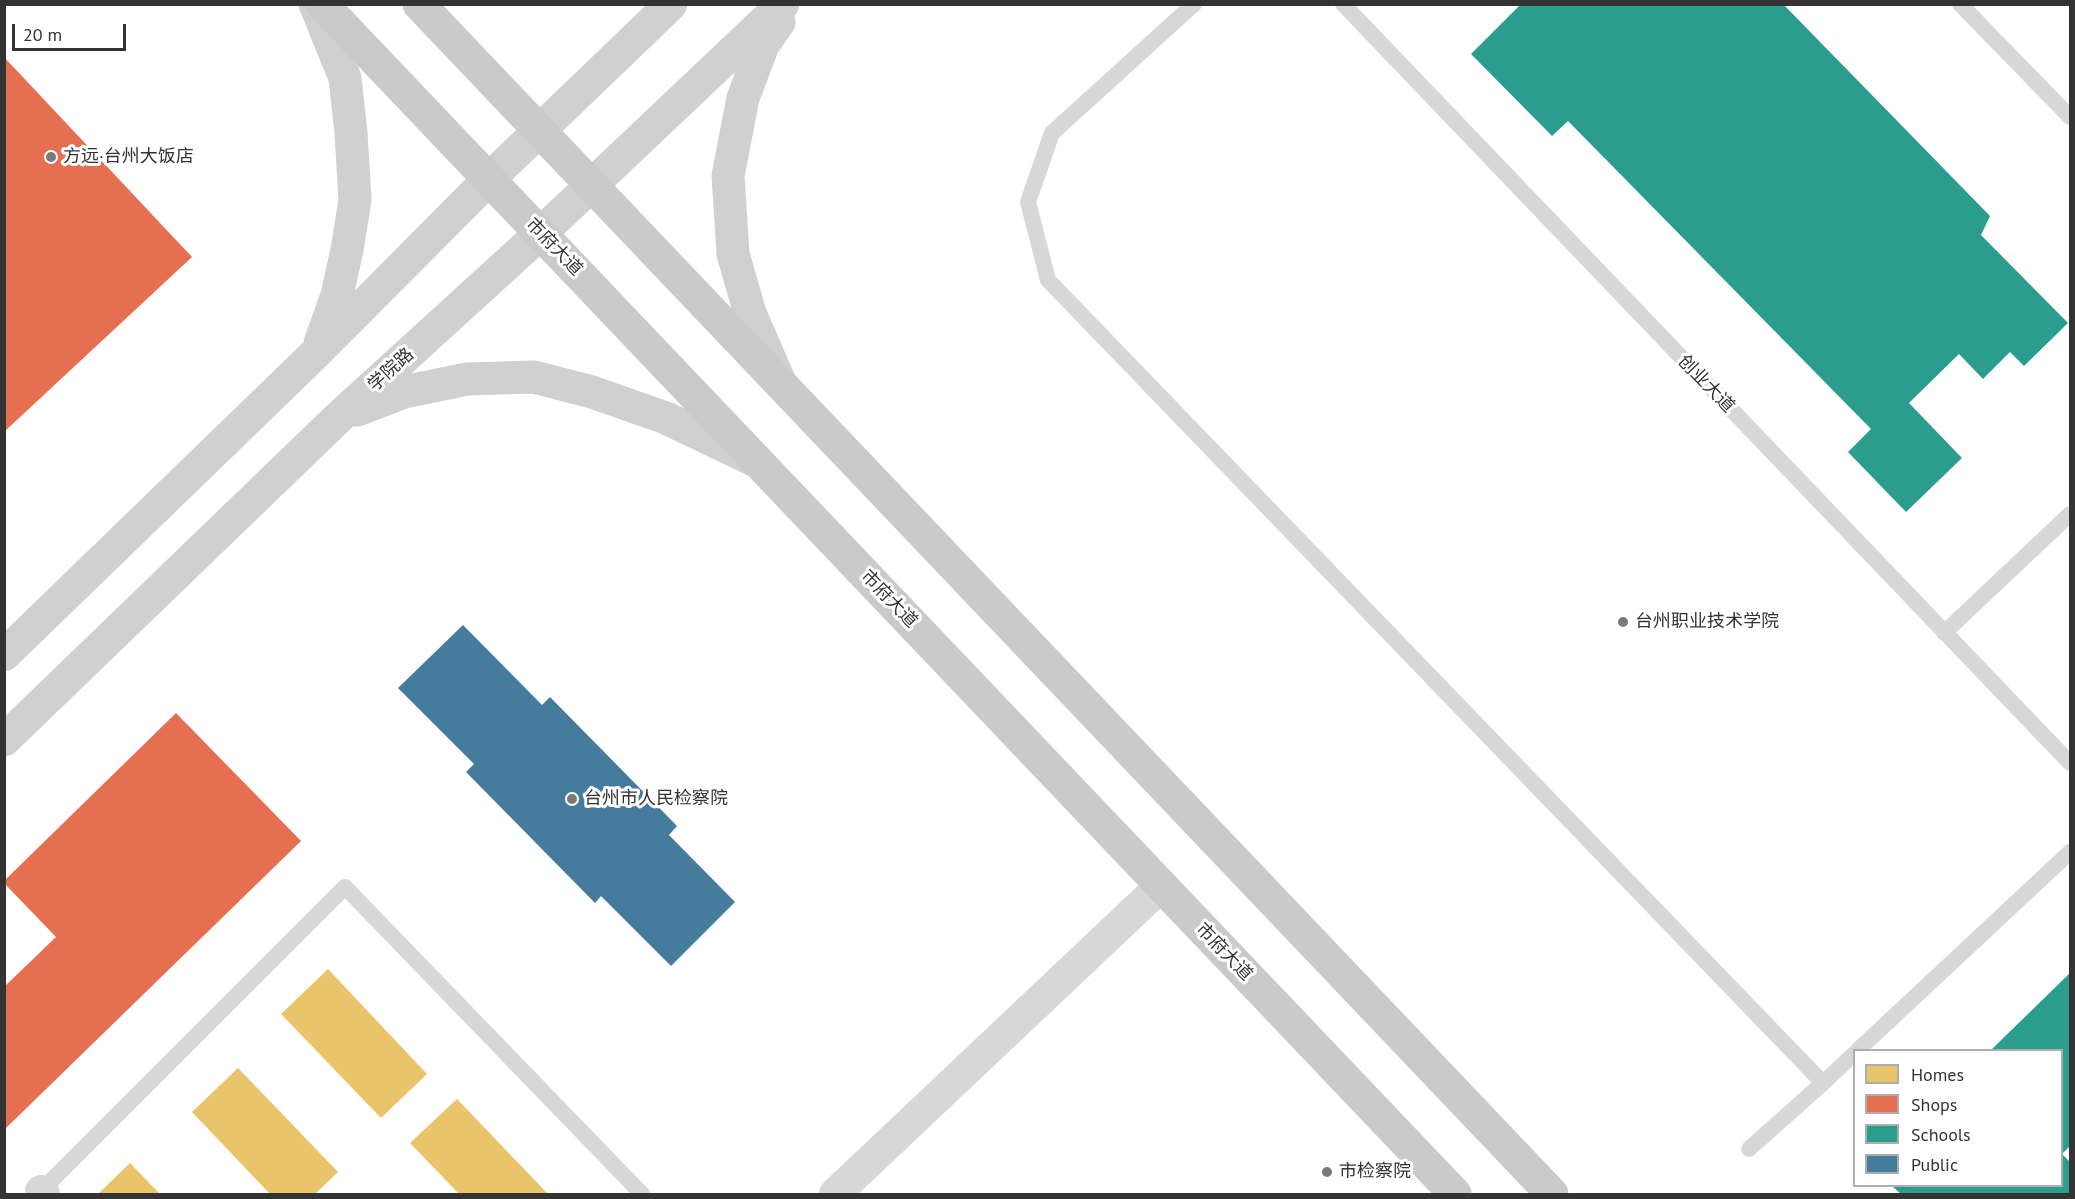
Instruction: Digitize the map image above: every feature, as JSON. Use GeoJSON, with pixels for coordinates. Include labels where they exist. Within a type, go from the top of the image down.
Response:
{"type":"FeatureCollection","features":[{"type":"Feature","properties":{"kind":"main road"},"geometry":{"type":"LineString","coordinates":[[315,4],[345,78],[355,200],[337,295],[318,351]]}},
{"type":"Feature","properties":{"kind":"main road","name":"市府大道"},"geometry":{"type":"LineString","coordinates":[[322,4],[1455,1194]]}},
{"type":"Feature","properties":{"kind":"main road"},"geometry":{"type":"LineString","coordinates":[[419,4],[1552,1194]]}},
{"type":"Feature","properties":{"kind":"main road"},"geometry":{"type":"LineString","coordinates":[[4,655],[318,351],[489,179],[671,4]]}},
{"type":"Feature","properties":{"kind":"main road","name":"学院路"},"geometry":{"type":"LineString","coordinates":[[4,740],[339,417],[541,233],[783,4]]}},
{"type":"Feature","properties":{"kind":"main road"},"geometry":{"type":"LineString","coordinates":[[780,382],[750,313],[733,254],[728,176],[743,99],[763,45],[791,4]]}},
{"type":"Feature","properties":{"kind":"main road"},"geometry":{"type":"LineString","coordinates":[[339,417],[404,392],[467,379],[534,377],[592,392],[666,418],[759,462]]}},
{"type":"Feature","properties":{"kind":"street"},"geometry":{"type":"LineString","coordinates":[[835,1194],[1161,886]]}},
{"type":"Feature","properties":{"kind":"lane"},"geometry":{"type":"LineString","coordinates":[[1194,4],[1052,133],[1028,202],[1048,280],[1824,1083]]}},
{"type":"Feature","properties":{"kind":"lane","name":"创业大道"},"geometry":{"type":"LineString","coordinates":[[1343,4],[2070,763]]}},
{"type":"Feature","properties":{"kind":"lane"},"geometry":{"type":"LineString","coordinates":[[1960,4],[2070,117]]}},
{"type":"Feature","properties":{"kind":"lane"},"geometry":{"type":"LineString","coordinates":[[1944,633],[2070,514]]}},
{"type":"Feature","properties":{"kind":"lane"},"geometry":{"type":"LineString","coordinates":[[1859,1049],[2070,852]]}},
{"type":"Feature","properties":{"kind":"lane"},"geometry":{"type":"LineString","coordinates":[[41,1193],[345,887],[642,1194]]}},
{"type":"Feature","properties":{"kind":"lane"},"geometry":{"type":"LineString","coordinates":[[1749,1149],[1853,1055]]}},
{"type":"Feature","properties":{"kind":"building: Homes"},"geometry":{"type":"Polygon","coordinates":[[[328,969],[427,1074],[381,1118],[281,1014],[328,969]]]}},
{"type":"Feature","properties":{"kind":"building: Homes"},"geometry":{"type":"Polygon","coordinates":[[[238,1068],[338,1172],[315,1194],[270,1194],[192,1112],[238,1068]]]}},
{"type":"Feature","properties":{"kind":"building: Homes"},"geometry":{"type":"Polygon","coordinates":[[[457,1099],[548,1194],[459,1194],[410,1143],[457,1099]]]}},
{"type":"Feature","properties":{"kind":"building: Homes"},"geometry":{"type":"Polygon","coordinates":[[[130,1163],[160,1194],[98,1194],[130,1163]]]}},
{"type":"Feature","properties":{"kind":"building: Shops","name":"方远·台州大饭店"},"geometry":{"type":"Polygon","coordinates":[[[4,57],[192,257],[4,432],[4,57]]]}},
{"type":"Feature","properties":{"kind":"building: Shops"},"geometry":{"type":"Polygon","coordinates":[[[176,713],[301,841],[4,1130],[4,987],[56,937],[4,881],[176,713]]]}},
{"type":"Feature","properties":{"kind":"building: Schools"},"geometry":{"type":"Polygon","coordinates":[[[1521,4],[1783,4],[1990,216],[1981,235],[2068,323],[2024,366],[2010,352],[1983,379],[1959,354],[1909,403],[1962,458],[1906,512],[1848,452],[1871,429],[1568,121],[1552,136],[1471,54],[1521,4]]]}},
{"type":"Feature","properties":{"kind":"building: Schools"},"geometry":{"type":"Polygon","coordinates":[[[2070,973],[2070,1146],[2063,1153],[2063,1049],[1992,1049],[2070,973]]]}},
{"type":"Feature","properties":{"kind":"building: Schools"},"geometry":{"type":"Polygon","coordinates":[[[2063,1155],[2070,1162],[2070,1194],[1901,1194],[1893,1187],[2063,1187],[2063,1155]]]}},
{"type":"Feature","properties":{"kind":"building: Public","name":"台州市人民检察院"},"geometry":{"type":"Polygon","coordinates":[[[463,625],[542,705],[550,697],[677,826],[669,835],[735,902],[671,966],[601,896],[595,903],[466,772],[474,764],[398,688],[463,625]]]}},
{"type":"Feature","properties":{"kind":"place","name":"方远·台州大饭店"},"geometry":{"type":"Point","coordinates":[51,157]}},
{"type":"Feature","properties":{"kind":"place","name":"台州职业技术学院"},"geometry":{"type":"Point","coordinates":[1623,622]}},
{"type":"Feature","properties":{"kind":"place","name":"台州市人民检察院"},"geometry":{"type":"Point","coordinates":[572,799]}},
{"type":"Feature","properties":{"kind":"place","name":"市检察院"},"geometry":{"type":"Point","coordinates":[1327,1172]}}]}
